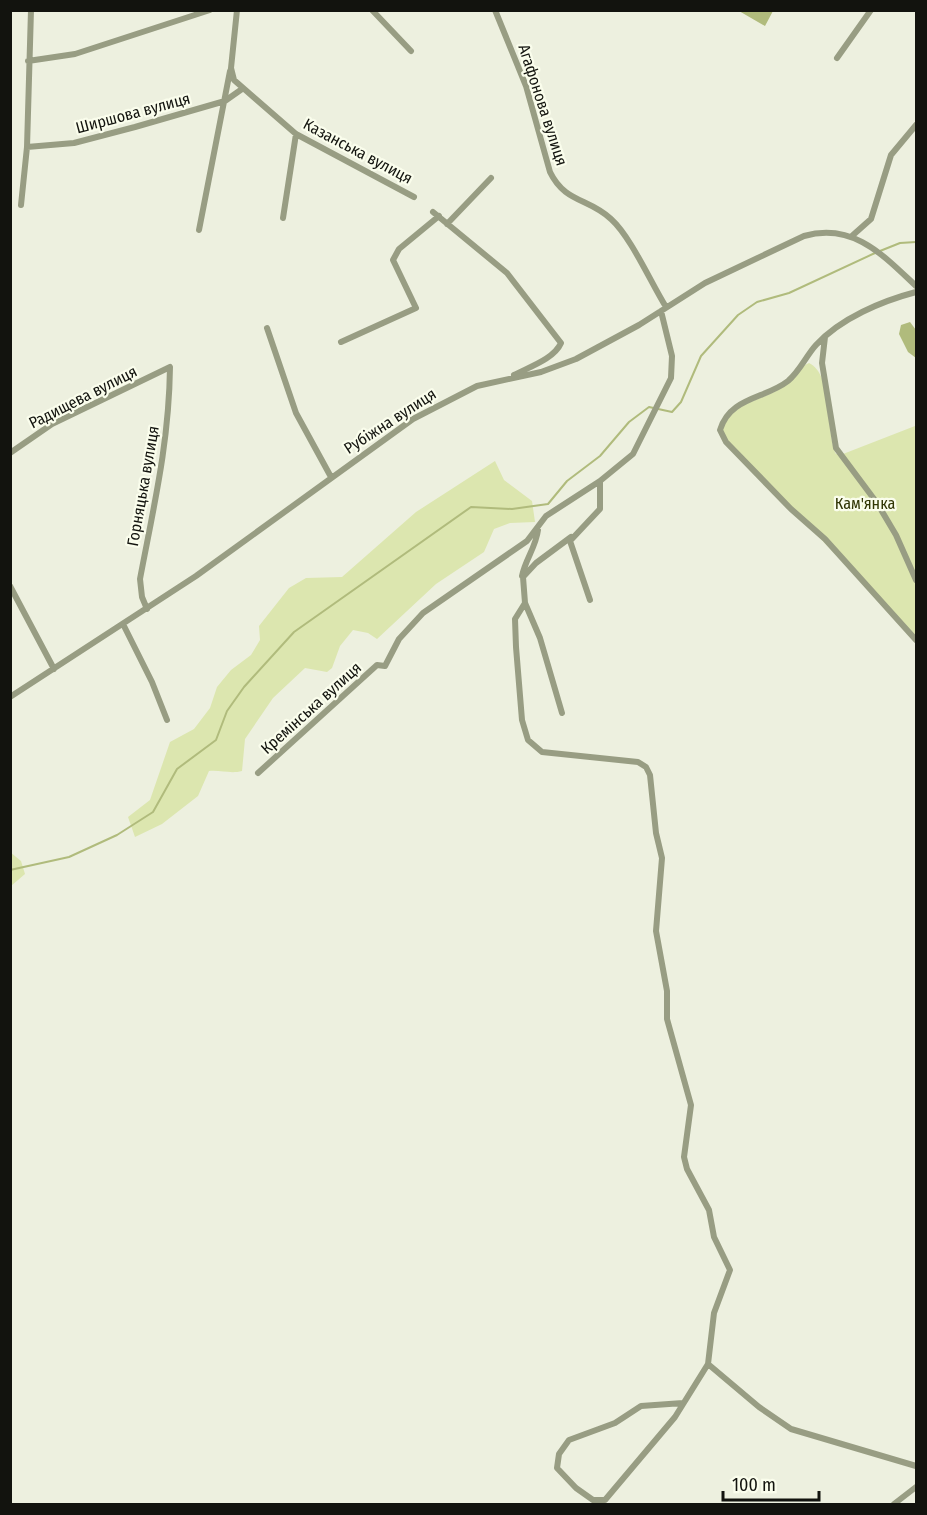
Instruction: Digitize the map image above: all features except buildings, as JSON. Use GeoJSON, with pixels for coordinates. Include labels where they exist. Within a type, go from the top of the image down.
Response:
{"type":"FeatureCollection","features":[{"type":"Feature","properties":{"kind":"street"},"geometry":{"type":"LineString","coordinates":[[21,205],[27,147],[28,61],[32,45],[32,10]]}},
{"type":"Feature","properties":{"kind":"street"},"geometry":{"type":"LineString","coordinates":[[28,61],[75,54],[210,10]]}},
{"type":"Feature","properties":{"kind":"street"},"geometry":{"type":"LineString","coordinates":[[199,230],[231,68],[237,10]]}},
{"type":"Feature","properties":{"kind":"street"},"geometry":{"type":"LineString","coordinates":[[372,10],[411,51]]}},
{"type":"Feature","properties":{"kind":"street"},"geometry":{"type":"LineString","coordinates":[[377,16],[383,10]]}},
{"type":"Feature","properties":{"kind":"street","name":"Агафонова вулиця"},"geometry":{"type":"LineString","coordinates":[[495,10],[526,86],[549,172],[556,185],[573,199],[597,209],[613,220],[663,309]]}},
{"type":"Feature","properties":{"kind":"street"},"geometry":{"type":"LineString","coordinates":[[837,58],[871,10]]}},
{"type":"Feature","properties":{"kind":"street","name":"Казанська вулиця"},"geometry":{"type":"LineString","coordinates":[[231,68],[234,80],[296,134],[414,197]]}},
{"type":"Feature","properties":{"kind":"street","name":"Ширшова вулиця"},"geometry":{"type":"LineString","coordinates":[[27,147],[74,143],[225,101],[243,89]]}},
{"type":"Feature","properties":{"kind":"street"},"geometry":{"type":"LineString","coordinates":[[916,125],[891,155],[871,219],[853,235],[916,286]]}},
{"type":"Feature","properties":{"kind":"street"},"geometry":{"type":"LineString","coordinates":[[283,218],[296,134]]}},
{"type":"Feature","properties":{"kind":"street"},"geometry":{"type":"LineString","coordinates":[[447,224],[491,178]]}},
{"type":"Feature","properties":{"kind":"street"},"geometry":{"type":"LineString","coordinates":[[341,342],[416,308],[393,260],[399,249],[436,214],[507,273],[561,343],[558,349],[548,357],[506,379]]}},
{"type":"Feature","properties":{"kind":"street","name":"Рубіжна вулиця"},"geometry":{"type":"LineString","coordinates":[[10,697],[147,609],[413,419],[441,403],[477,386],[560,366],[705,283],[804,236],[820,232],[853,235]]}},
{"type":"Feature","properties":{"kind":"street"},"geometry":{"type":"LineString","coordinates":[[916,292],[881,304],[845,322],[825,336],[788,381],[733,409],[724,420],[721,435],[791,509],[825,539],[916,640]]}},
{"type":"Feature","properties":{"kind":"street","name":"Кремінська вулиця"},"geometry":{"type":"LineString","coordinates":[[258,773],[377,665],[384,667],[399,639],[423,613],[527,541],[546,516],[600,481],[633,454],[659,405],[672,368],[663,309]]}},
{"type":"Feature","properties":{"kind":"street"},"geometry":{"type":"LineString","coordinates":[[267,328],[296,413],[331,477]]}},
{"type":"Feature","properties":{"kind":"street"},"geometry":{"type":"LineString","coordinates":[[825,336],[823,371],[836,448],[877,503],[896,535],[916,580]]}},
{"type":"Feature","properties":{"kind":"street","name":"Радищева вулиця"},"geometry":{"type":"LineString","coordinates":[[10,453],[52,424],[170,368]]}},
{"type":"Feature","properties":{"kind":"street","name":"Горняцька вулиця"},"geometry":{"type":"LineString","coordinates":[[147,609],[142,597],[140,579],[165,457],[169,419],[170,368]]}},
{"type":"Feature","properties":{"kind":"street"},"geometry":{"type":"LineString","coordinates":[[525,585],[523,577],[525,573],[571,537],[600,509],[600,481]]}},
{"type":"Feature","properties":{"kind":"street","name":"Кремінська вулиця"},"geometry":{"type":"LineString","coordinates":[[539,527],[536,544],[527,558],[522,576],[525,585],[525,603],[540,638],[562,713]]}},
{"type":"Feature","properties":{"kind":"street"},"geometry":{"type":"LineString","coordinates":[[571,537],[571,548],[590,600]]}},
{"type":"Feature","properties":{"kind":"street"},"geometry":{"type":"LineString","coordinates":[[10,586],[13,598],[54,669]]}},
{"type":"Feature","properties":{"kind":"street","name":"Кремінська вулиця"},"geometry":{"type":"LineString","coordinates":[[525,603],[515,619],[516,662],[522,720],[528,740],[542,752],[638,762],[646,767],[650,775],[656,833],[663,858],[656,931],[667,991],[667,1019],[691,1105],[684,1157],[687,1169],[707,1206],[714,1237],[730,1270],[729,1278],[714,1313],[708,1364]]}},
{"type":"Feature","properties":{"kind":"street"},"geometry":{"type":"LineString","coordinates":[[123,624],[152,682],[167,720]]}},
{"type":"Feature","properties":{"kind":"street"},"geometry":{"type":"LineString","coordinates":[[683,1403],[641,1406],[615,1424],[569,1440],[559,1454],[556,1464],[559,1472],[593,1500],[605,1500],[659,1438],[683,1403],[708,1364],[783,1426],[815,1439],[916,1466]]}},
{"type":"Feature","properties":{"kind":"street"},"geometry":{"type":"LineString","coordinates":[[894,1504],[916,1487]]}},
{"type":"Feature","properties":{"kind":"green space","name":"Кам'янка"},"geometry":{"type":"Polygon","coordinates":[[[809,363],[817,369],[826,391],[836,454],[843,454],[915,426],[916,638],[731,446],[722,430],[742,406],[776,391],[809,363]]]}},
{"type":"Feature","properties":{"kind":"green space"},"geometry":{"type":"Polygon","coordinates":[[[495,461],[504,480],[532,501],[535,522],[510,523],[494,529],[484,552],[436,584],[377,639],[368,633],[353,630],[340,646],[332,668],[327,672],[305,668],[273,698],[245,739],[242,771],[209,771],[198,796],[162,824],[135,837],[128,817],[150,800],[170,742],[194,729],[210,708],[217,687],[231,670],[251,655],[260,640],[259,626],[289,588],[306,578],[342,577],[416,512],[495,461]]]}},
{"type":"Feature","properties":{"kind":"green space"},"geometry":{"type":"Polygon","coordinates":[[[10,852],[21,861],[25,874],[11,886],[10,852]]]}},
{"type":"Feature","properties":{"kind":"shaded area"},"geometry":{"type":"Polygon","coordinates":[[[739,11],[773,11],[765,26],[739,11]]]}},
{"type":"Feature","properties":{"kind":"shaded area"},"geometry":{"type":"Polygon","coordinates":[[[910,322],[916,330],[916,358],[908,352],[899,334],[901,325],[910,322]]]}},
{"type":"Feature","properties":{"kind":"waterway"},"geometry":{"type":"LineString","coordinates":[[880,251],[900,243],[916,242]]}},
{"type":"Feature","properties":{"kind":"waterway"},"geometry":{"type":"LineString","coordinates":[[10,870],[69,857],[117,835],[153,812],[177,769],[216,740],[227,711],[244,687],[294,632],[471,507],[512,509],[548,504],[567,481],[600,456],[629,422],[649,407],[672,412],[681,402],[701,356],[738,315],[757,302],[789,293],[875,253]]}}]}
